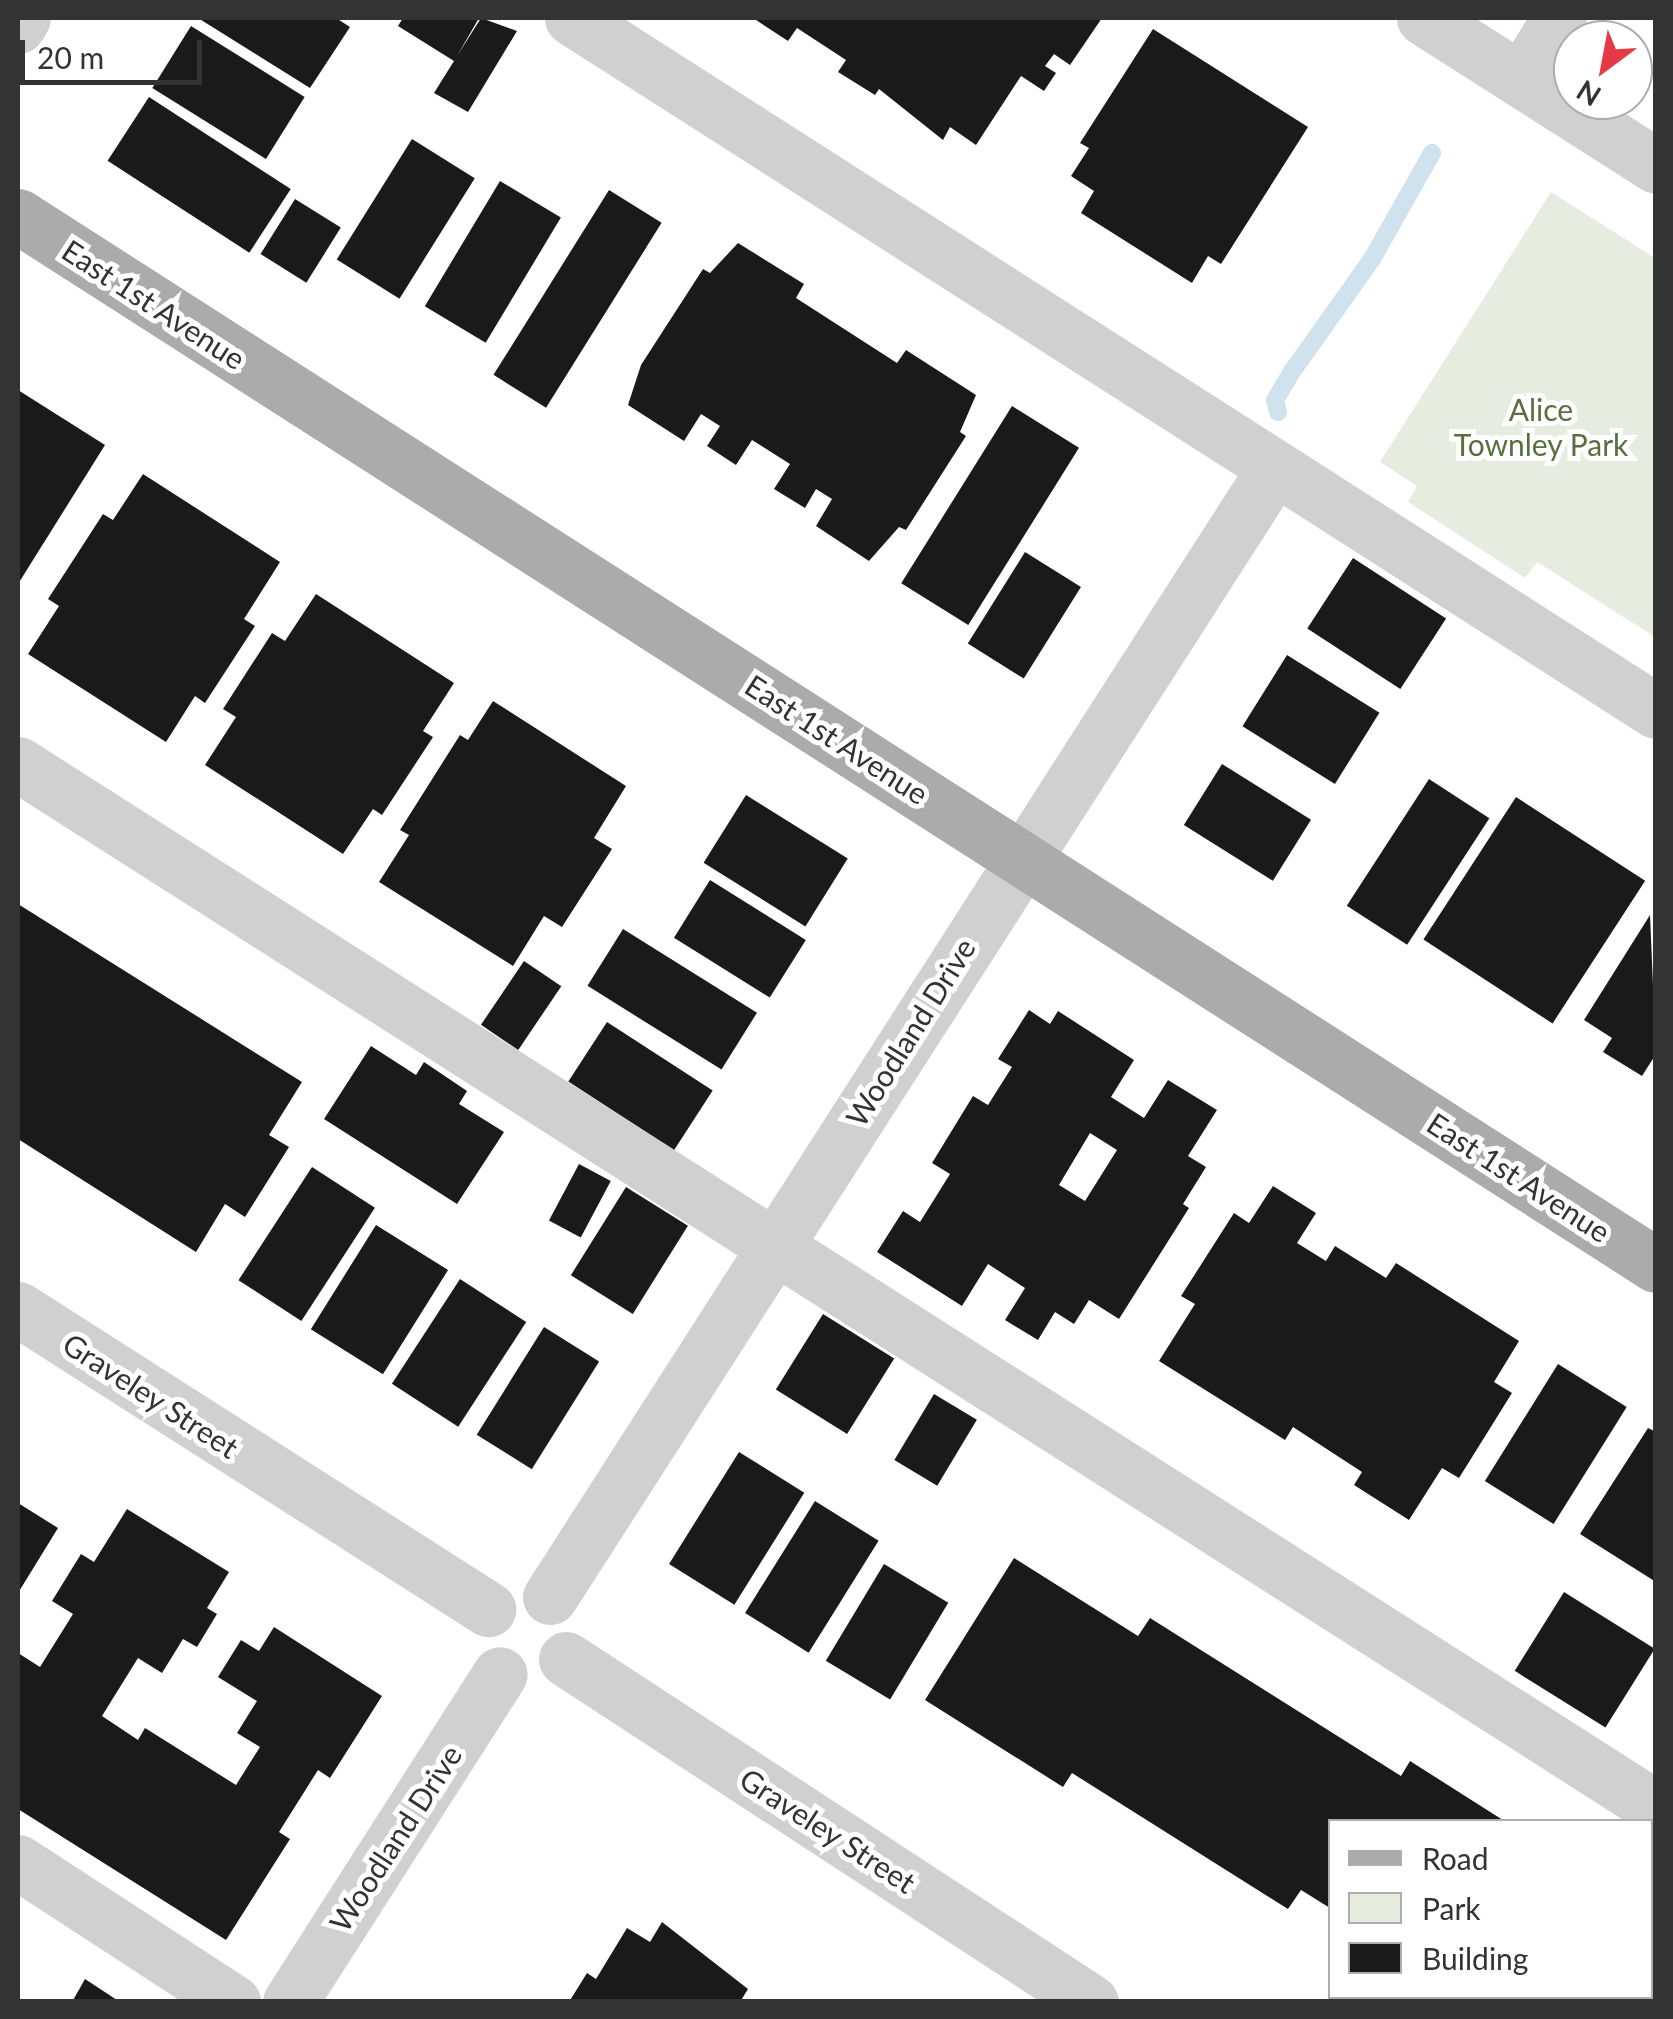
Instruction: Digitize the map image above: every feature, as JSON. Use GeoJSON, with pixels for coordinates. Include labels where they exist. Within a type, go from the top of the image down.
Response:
{"type":"FeatureCollection","features":[{"type":"Feature","properties":{"kind":"main road","name":"East 1st Avenue"},"geometry":{"type":"LineString","coordinates":[[18,216],[1656,1265]]}},
{"type":"Feature","properties":{"kind":"street"},"geometry":{"type":"LineString","coordinates":[[18,26],[23,18]]}},
{"type":"Feature","properties":{"kind":"street"},"geometry":{"type":"LineString","coordinates":[[572,18],[1656,711]]}},
{"type":"Feature","properties":{"kind":"street"},"geometry":{"type":"LineString","coordinates":[[1424,18],[1656,166]]}},
{"type":"Feature","properties":{"kind":"street"},"geometry":{"type":"LineString","coordinates":[[1522,79],[1559,18]]}},
{"type":"Feature","properties":{"kind":"street","name":"Woodland Drive"},"geometry":{"type":"LineString","coordinates":[[550,1597],[1274,469]]}},
{"type":"Feature","properties":{"kind":"street"},"geometry":{"type":"LineString","coordinates":[[18,764],[772,1250],[1656,1808]]}},
{"type":"Feature","properties":{"kind":"street","name":"Graveley Street"},"geometry":{"type":"LineString","coordinates":[[18,1309],[488,1609]]}},
{"type":"Feature","properties":{"kind":"street"},"geometry":{"type":"LineString","coordinates":[[516,1590],[550,1597],[571,1624],[566,1659],[536,1681],[500,1674],[480,1644],[488,1609],[516,1590]]}},
{"type":"Feature","properties":{"kind":"street","name":"Graveley Street"},"geometry":{"type":"LineString","coordinates":[[566,1659],[1091,2002]]}},
{"type":"Feature","properties":{"kind":"street","name":"Woodland Drive"},"geometry":{"type":"LineString","coordinates":[[290,2002],[500,1674]]}},
{"type":"Feature","properties":{"kind":"street"},"geometry":{"type":"LineString","coordinates":[[18,1862],[234,2002]]}},
{"type":"Feature","properties":{"kind":"green space","name":"Alice Townley Park"},"geometry":{"type":"Polygon","coordinates":[[[1551,192],[1655,258],[1655,637],[1537,562],[1525,578],[1408,502],[1417,486],[1380,462],[1551,192]]]}},
{"type":"Feature","properties":{"kind":"building"},"geometry":{"type":"Polygon","coordinates":[[[198,18],[336,18],[350,27],[310,88],[198,18]]]}},
{"type":"Feature","properties":{"kind":"building"},"geometry":{"type":"Polygon","coordinates":[[[403,18],[479,18],[457,56],[481,18],[517,31],[468,112],[434,93],[454,61],[398,26],[403,18]]]}},
{"type":"Feature","properties":{"kind":"building"},"geometry":{"type":"Polygon","coordinates":[[[753,18],[1102,18],[1070,65],[1054,54],[1045,66],[1056,73],[1044,91],[1021,76],[976,145],[950,127],[943,140],[879,89],[875,95],[838,72],[846,60],[797,28],[788,41],[753,18]]]}},
{"type":"Feature","properties":{"kind":"building"},"geometry":{"type":"Polygon","coordinates":[[[191,26],[305,97],[266,159],[152,88],[191,26]]]}},
{"type":"Feature","properties":{"kind":"building"},"geometry":{"type":"Polygon","coordinates":[[[1153,29],[1308,127],[1221,264],[1208,256],[1192,283],[1081,213],[1094,191],[1071,176],[1089,148],[1080,143],[1153,29]]]}},
{"type":"Feature","properties":{"kind":"building"},"geometry":{"type":"Polygon","coordinates":[[[149,97],[291,189],[249,253],[108,161],[149,97]]]}},
{"type":"Feature","properties":{"kind":"building"},"geometry":{"type":"Polygon","coordinates":[[[412,139],[475,178],[400,299],[337,259],[412,139]]]}},
{"type":"Feature","properties":{"kind":"building"},"geometry":{"type":"Polygon","coordinates":[[[500,181],[561,218],[486,343],[425,306],[500,181]]]}},
{"type":"Feature","properties":{"kind":"building"},"geometry":{"type":"Polygon","coordinates":[[[609,190],[662,223],[546,408],[493,375],[609,190]]]}},
{"type":"Feature","properties":{"kind":"building"},"geometry":{"type":"Polygon","coordinates":[[[295,199],[341,228],[306,283],[261,254],[295,199]]]}},
{"type":"Feature","properties":{"kind":"building"},"geometry":{"type":"Polygon","coordinates":[[[738,243],[804,284],[796,298],[897,363],[906,350],[976,395],[960,432],[966,436],[906,530],[899,527],[869,561],[816,526],[832,499],[816,489],[805,508],[774,489],[790,464],[752,440],[736,465],[707,446],[720,426],[701,414],[684,441],[628,405],[641,365],[703,269],[710,273],[738,243]]]}},
{"type":"Feature","properties":{"kind":"building"},"geometry":{"type":"Polygon","coordinates":[[[18,390],[105,445],[18,584],[18,390]]]}},
{"type":"Feature","properties":{"kind":"building"},"geometry":{"type":"Polygon","coordinates":[[[1012,406],[1079,448],[968,625],[901,583],[1012,406]]]}},
{"type":"Feature","properties":{"kind":"building"},"geometry":{"type":"Polygon","coordinates":[[[143,474],[280,562],[244,619],[255,626],[205,703],[195,696],[166,742],[28,654],[59,606],[48,599],[103,514],[113,520],[143,474]]]}},
{"type":"Feature","properties":{"kind":"building"},"geometry":{"type":"Polygon","coordinates":[[[1025,552],[1081,587],[1024,679],[968,644],[1025,552]]]}},
{"type":"Feature","properties":{"kind":"building"},"geometry":{"type":"Polygon","coordinates":[[[1353,558],[1446,618],[1400,689],[1307,628],[1353,558]]]}},
{"type":"Feature","properties":{"kind":"building"},"geometry":{"type":"Polygon","coordinates":[[[316,594],[454,683],[423,731],[433,737],[382,815],[373,809],[343,854],[205,765],[236,717],[223,709],[272,633],[285,641],[316,594]]]}},
{"type":"Feature","properties":{"kind":"building"},"geometry":{"type":"Polygon","coordinates":[[[1287,655],[1379,713],[1335,784],[1242,726],[1287,655]]]}},
{"type":"Feature","properties":{"kind":"building"},"geometry":{"type":"Polygon","coordinates":[[[493,701],[626,786],[594,838],[612,849],[562,927],[544,916],[513,966],[379,882],[409,835],[400,830],[460,735],[468,740],[493,701]]]}},
{"type":"Feature","properties":{"kind":"building"},"geometry":{"type":"Polygon","coordinates":[[[1222,764],[1311,820],[1273,881],[1184,825],[1222,764]]]}},
{"type":"Feature","properties":{"kind":"building"},"geometry":{"type":"Polygon","coordinates":[[[1429,779],[1489,818],[1407,945],[1347,906],[1429,779]]]}},
{"type":"Feature","properties":{"kind":"building"},"geometry":{"type":"Polygon","coordinates":[[[746,795],[848,859],[805,926],[704,863],[746,795]]]}},
{"type":"Feature","properties":{"kind":"building"},"geometry":{"type":"Polygon","coordinates":[[[1516,797],[1645,881],[1553,1023],[1423,940],[1516,797]]]}},
{"type":"Feature","properties":{"kind":"building"},"geometry":{"type":"Polygon","coordinates":[[[710,880],[806,940],[770,998],[674,938],[710,880]]]}},
{"type":"Feature","properties":{"kind":"building"},"geometry":{"type":"Polygon","coordinates":[[[18,904],[302,1082],[269,1135],[289,1147],[245,1217],[225,1204],[196,1252],[18,1139],[18,904]]]}},
{"type":"Feature","properties":{"kind":"building"},"geometry":{"type":"Polygon","coordinates":[[[1650,915],[1656,1054],[1642,1076],[1603,1052],[1612,1038],[1584,1020],[1650,915]]]}},
{"type":"Feature","properties":{"kind":"building"},"geometry":{"type":"Polygon","coordinates":[[[623,929],[757,1013],[721,1070],[587,986],[623,929]]]}},
{"type":"Feature","properties":{"kind":"building"},"geometry":{"type":"Polygon","coordinates":[[[524,961],[561,986],[518,1050],[481,1025],[524,961]]]}},
{"type":"Feature","properties":{"kind":"building"},"geometry":{"type":"Polygon","coordinates":[[[1029,1010],[1050,1024],[1058,1011],[1134,1060],[1111,1097],[1144,1118],[1168,1080],[1217,1110],[1188,1156],[1206,1167],[1183,1204],[1189,1208],[1119,1319],[1089,1300],[1074,1324],[1055,1312],[1038,1340],[1005,1320],[1025,1288],[988,1264],[962,1306],[877,1252],[903,1211],[920,1222],[950,1174],[932,1163],[973,1096],[988,1105],[1012,1067],[998,1059],[1029,1010]],[[1090,1133],[1059,1185],[1085,1201],[1117,1150],[1090,1133]]]}},
{"type":"Feature","properties":{"kind":"building"},"geometry":{"type":"Polygon","coordinates":[[[607,1022],[713,1091],[674,1150],[568,1082],[607,1022]]]}},
{"type":"Feature","properties":{"kind":"building"},"geometry":{"type":"Polygon","coordinates":[[[371,1046],[416,1075],[424,1062],[467,1091],[459,1104],[504,1132],[457,1204],[324,1119],[371,1046]]]}},
{"type":"Feature","properties":{"kind":"building"},"geometry":{"type":"Polygon","coordinates":[[[579,1164],[611,1181],[581,1237],[549,1221],[579,1164]]]}},
{"type":"Feature","properties":{"kind":"building"},"geometry":{"type":"Polygon","coordinates":[[[312,1167],[375,1208],[301,1321],[238,1280],[312,1167]]]}},
{"type":"Feature","properties":{"kind":"building"},"geometry":{"type":"Polygon","coordinates":[[[1273,1186],[1316,1213],[1297,1243],[1326,1261],[1335,1246],[1386,1278],[1396,1263],[1519,1341],[1494,1382],[1512,1393],[1459,1478],[1442,1468],[1409,1520],[1354,1485],[1362,1472],[1293,1427],[1285,1440],[1159,1361],[1195,1304],[1181,1296],[1234,1213],[1249,1223],[1273,1186]]]}},
{"type":"Feature","properties":{"kind":"building"},"geometry":{"type":"Polygon","coordinates":[[[626,1187],[688,1226],[633,1314],[571,1275],[626,1187]]]}},
{"type":"Feature","properties":{"kind":"building"},"geometry":{"type":"Polygon","coordinates":[[[376,1225],[448,1270],[383,1374],[311,1329],[376,1225]]]}},
{"type":"Feature","properties":{"kind":"building"},"geometry":{"type":"Polygon","coordinates":[[[460,1279],[526,1322],[458,1427],[392,1384],[460,1279]]]}},
{"type":"Feature","properties":{"kind":"building"},"geometry":{"type":"Polygon","coordinates":[[[823,1314],[894,1359],[847,1434],[776,1389],[823,1314]]]}},
{"type":"Feature","properties":{"kind":"building"},"geometry":{"type":"Polygon","coordinates":[[[544,1327],[599,1361],[532,1469],[477,1435],[544,1327]]]}},
{"type":"Feature","properties":{"kind":"building"},"geometry":{"type":"Polygon","coordinates":[[[1558,1364],[1627,1407],[1554,1524],[1485,1481],[1558,1364]]]}},
{"type":"Feature","properties":{"kind":"building"},"geometry":{"type":"Polygon","coordinates":[[[934,1394],[977,1420],[937,1486],[894,1460],[934,1394]]]}},
{"type":"Feature","properties":{"kind":"building"},"geometry":{"type":"Polygon","coordinates":[[[1648,1428],[1656,1432],[1656,1582],[1580,1534],[1648,1428]]]}},
{"type":"Feature","properties":{"kind":"building"},"geometry":{"type":"Polygon","coordinates":[[[739,1452],[804,1493],[734,1605],[669,1564],[739,1452]]]}},
{"type":"Feature","properties":{"kind":"building"},"geometry":{"type":"Polygon","coordinates":[[[815,1501],[879,1541],[809,1653],[745,1613],[815,1501]]]}},
{"type":"Feature","properties":{"kind":"building"},"geometry":{"type":"Polygon","coordinates":[[[18,1503],[58,1528],[18,1593],[18,1503]]]}},
{"type":"Feature","properties":{"kind":"building"},"geometry":{"type":"Polygon","coordinates":[[[127,1509],[229,1572],[207,1608],[217,1614],[197,1647],[183,1639],[162,1673],[138,1658],[102,1716],[138,1740],[145,1728],[236,1785],[260,1747],[237,1733],[257,1701],[218,1677],[241,1640],[259,1651],[274,1627],[382,1696],[330,1778],[318,1770],[279,1832],[290,1839],[226,1940],[18,1809],[18,1653],[40,1667],[73,1614],[52,1601],[81,1554],[94,1562],[127,1509]]]}},
{"type":"Feature","properties":{"kind":"building"},"geometry":{"type":"Polygon","coordinates":[[[1014,1558],[1138,1636],[1150,1618],[1401,1776],[1410,1761],[1501,1819],[1328,1819],[1328,1907],[1301,1890],[1288,1909],[1072,1773],[1063,1787],[925,1700],[1014,1558]]]}},
{"type":"Feature","properties":{"kind":"building"},"geometry":{"type":"Polygon","coordinates":[[[884,1564],[948,1603],[890,1699],[826,1661],[884,1564]]]}},
{"type":"Feature","properties":{"kind":"building"},"geometry":{"type":"Polygon","coordinates":[[[1564,1592],[1655,1649],[1605,1728],[1515,1671],[1564,1592]]]}},
{"type":"Feature","properties":{"kind":"building"},"geometry":{"type":"Polygon","coordinates":[[[1656,1855],[1656,1935],[1653,1934],[1656,1855]]]}},
{"type":"Feature","properties":{"kind":"building"},"geometry":{"type":"Polygon","coordinates":[[[662,1922],[748,1989],[740,2002],[569,2002],[587,1973],[596,1979],[627,1928],[650,1942],[662,1922]]]}},
{"type":"Feature","properties":{"kind":"building"},"geometry":{"type":"Polygon","coordinates":[[[1653,1976],[1656,2002],[1622,1999],[1653,1999],[1653,1976]]]}},
{"type":"Feature","properties":{"kind":"building"},"geometry":{"type":"Polygon","coordinates":[[[85,1979],[120,2002],[72,2002],[85,1979]]]}},
{"type":"Feature","properties":{"kind":"waterway"},"geometry":{"type":"LineString","coordinates":[[1278,412],[1275,400],[1291,373],[1372,259],[1432,153]]}}]}
